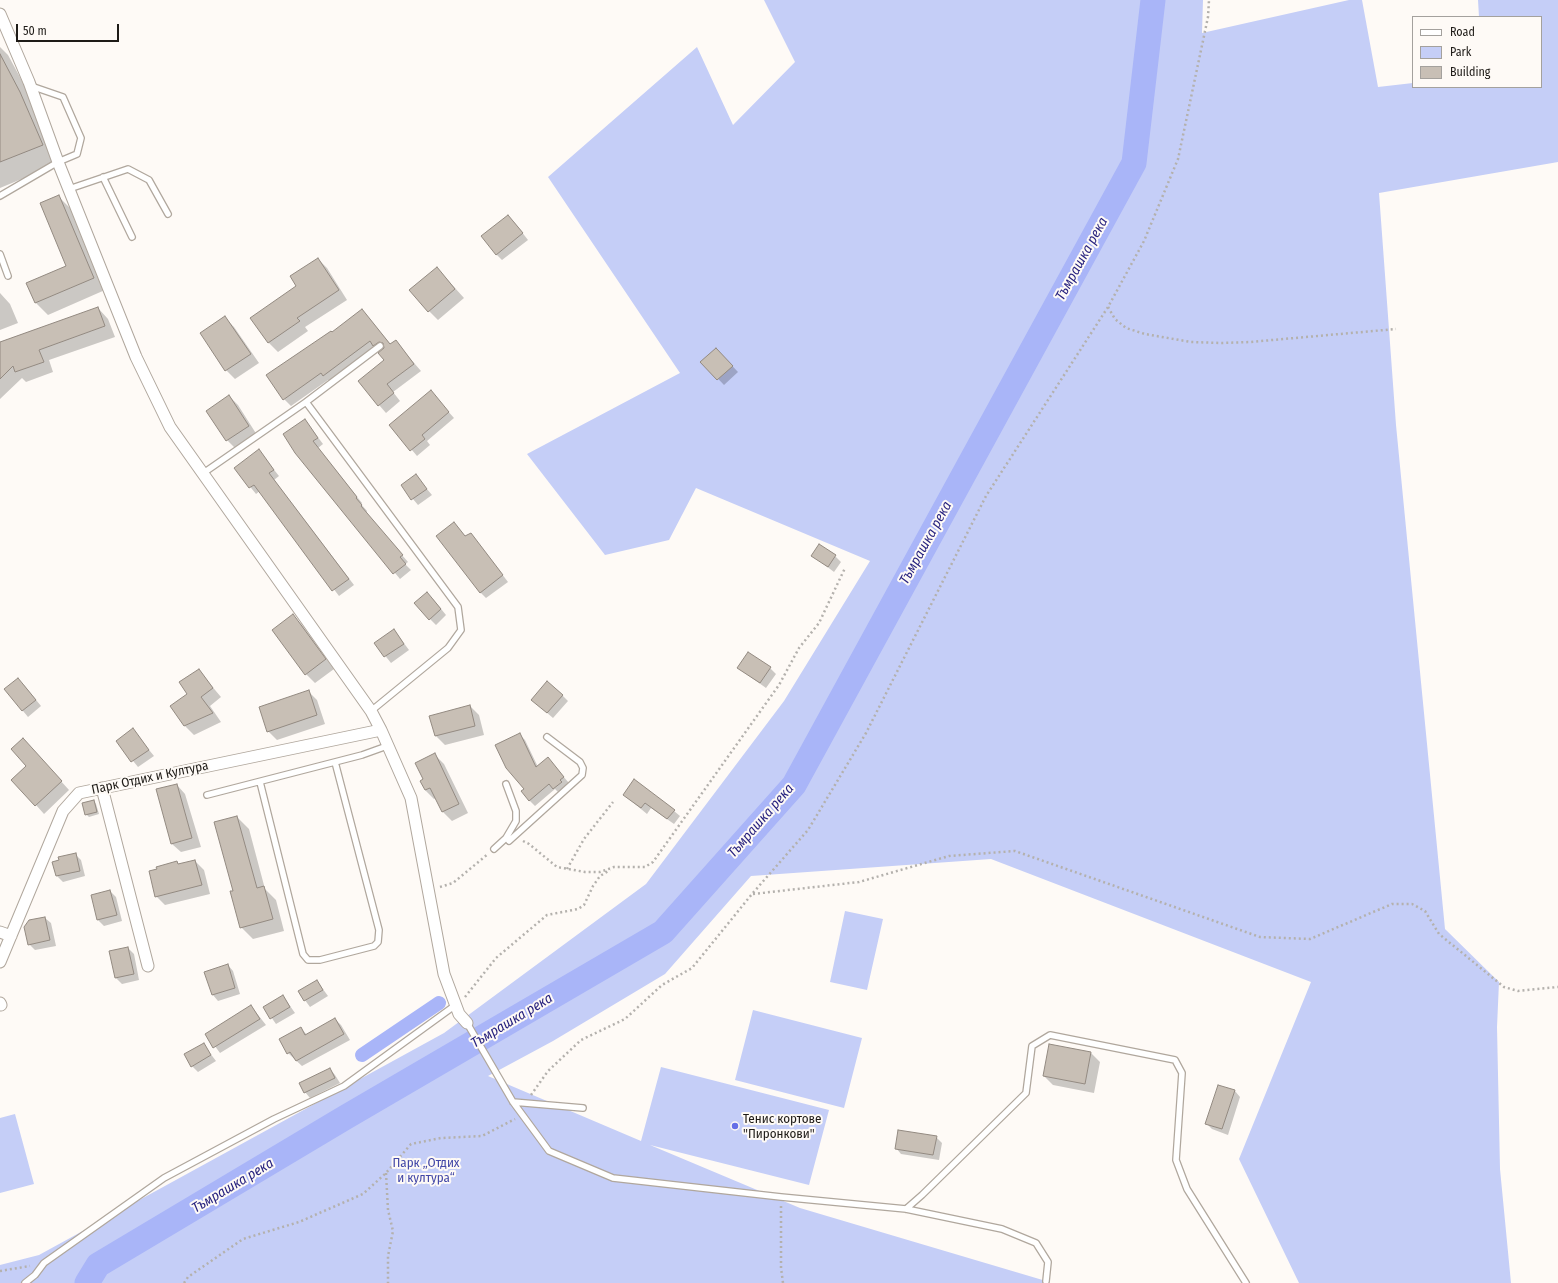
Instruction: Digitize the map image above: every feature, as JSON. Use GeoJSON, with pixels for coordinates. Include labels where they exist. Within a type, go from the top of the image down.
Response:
{"type":"FeatureCollection","features":[{"type":"Feature","properties":{"kind":"street"},"geometry":{"type":"LineString","coordinates":[[0,14],[31,86],[58,162],[136,357],[170,427],[371,711],[381,730],[411,798],[444,974],[457,1004],[459,1014],[467,1023]]}},
{"type":"Feature","properties":{"kind":"street","name":"Парк Отдих и Култура"},"geometry":{"type":"LineString","coordinates":[[0,962],[5,934],[63,811],[79,793],[381,730]]}},
{"type":"Feature","properties":{"kind":"street"},"geometry":{"type":"LineString","coordinates":[[102,788],[148,966]]}},
{"type":"Feature","properties":{"kind":"lane"},"geometry":{"type":"LineString","coordinates":[[0,196],[58,162],[77,154],[81,138],[64,97],[31,86]]}},
{"type":"Feature","properties":{"kind":"lane"},"geometry":{"type":"LineString","coordinates":[[69,189],[128,169],[149,180],[168,214]]}},
{"type":"Feature","properties":{"kind":"lane"},"geometry":{"type":"LineString","coordinates":[[103,177],[132,237]]}},
{"type":"Feature","properties":{"kind":"lane"},"geometry":{"type":"LineString","coordinates":[[0,254],[8,276]]}},
{"type":"Feature","properties":{"kind":"lane"},"geometry":{"type":"LineString","coordinates":[[202,474],[306,402],[380,346]]}},
{"type":"Feature","properties":{"kind":"lane"},"geometry":{"type":"LineString","coordinates":[[306,402],[458,607],[461,630],[448,648],[371,711]]}},
{"type":"Feature","properties":{"kind":"lane"},"geometry":{"type":"LineString","coordinates":[[510,842],[582,775],[583,768],[580,762],[547,737]]}},
{"type":"Feature","properties":{"kind":"lane"},"geometry":{"type":"LineString","coordinates":[[207,795],[334,762],[387,746]]}},
{"type":"Feature","properties":{"kind":"lane"},"geometry":{"type":"LineString","coordinates":[[260,782],[303,954],[308,960],[320,960],[374,946],[378,942],[379,930],[334,762]]}},
{"type":"Feature","properties":{"kind":"lane"},"geometry":{"type":"LineString","coordinates":[[494,850],[506,838],[516,821],[516,811],[506,784]]}},
{"type":"Feature","properties":{"kind":"lane"},"geometry":{"type":"LineString","coordinates":[[25,1283],[35,1275],[44,1263],[164,1178],[274,1119],[344,1086],[457,1004]]}},
{"type":"Feature","properties":{"kind":"lane"},"geometry":{"type":"LineString","coordinates":[[467,1023],[513,1102],[550,1151],[613,1178],[781,1198],[906,1209],[1002,1229],[1036,1243],[1048,1262],[1046,1281]]}},
{"type":"Feature","properties":{"kind":"lane"},"geometry":{"type":"LineString","coordinates":[[906,1209],[1026,1093],[1032,1046],[1050,1034],[1175,1060],[1182,1073],[1176,1160],[1187,1189],[1246,1283]]}},
{"type":"Feature","properties":{"kind":"lane"},"geometry":{"type":"LineString","coordinates":[[513,1102],[583,1108]]}},
{"type":"Feature","properties":{"kind":"path"},"geometry":{"type":"LineString","coordinates":[[526,1104],[548,1071],[581,1040],[625,1019],[662,985],[692,968],[752,894],[812,824],[866,733],[986,496],[1108,307],[1144,241],[1178,159],[1208,17],[1209,0]]}},
{"type":"Feature","properties":{"kind":"path"},"geometry":{"type":"LineString","coordinates":[[1108,307],[1115,319],[1126,328],[1145,334],[1191,342],[1250,342],[1396,329]]}},
{"type":"Feature","properties":{"kind":"path"},"geometry":{"type":"LineString","coordinates":[[510,842],[515,839],[529,844],[557,867],[567,869],[600,872],[614,868],[645,867],[653,862],[779,685],[799,648],[819,623],[845,568]]}},
{"type":"Feature","properties":{"kind":"path"},"geometry":{"type":"LineString","coordinates":[[567,869],[584,839],[613,802]]}},
{"type":"Feature","properties":{"kind":"path"},"geometry":{"type":"LineString","coordinates":[[426,883],[439,888],[453,882],[494,850]]}},
{"type":"Feature","properties":{"kind":"path"},"geometry":{"type":"LineString","coordinates":[[752,894],[859,882],[949,856],[1015,851],[1260,937],[1310,938],[1392,904],[1412,904],[1425,911],[1439,934],[1504,987],[1518,991],[1558,987]]}},
{"type":"Feature","properties":{"kind":"path"},"geometry":{"type":"LineString","coordinates":[[457,1004],[472,989],[496,958],[546,915],[578,910],[584,905],[593,886],[600,876],[614,868]]}},
{"type":"Feature","properties":{"kind":"path"},"geometry":{"type":"LineString","coordinates":[[184,1283],[188,1277],[243,1239],[299,1222],[363,1194],[386,1173],[411,1144],[442,1138],[482,1136],[522,1115]]}},
{"type":"Feature","properties":{"kind":"path"},"geometry":{"type":"LineString","coordinates":[[386,1173],[388,1210],[393,1231],[388,1256],[388,1283]]}},
{"type":"Feature","properties":{"kind":"path"},"geometry":{"type":"LineString","coordinates":[[781,1198],[780,1268],[783,1283]]}},
{"type":"Feature","properties":{"kind":"path"},"geometry":{"type":"LineString","coordinates":[[0,1271],[44,1263]]}},
{"type":"Feature","properties":{"kind":"green space","name":"Парк „Отдих и култура“"},"geometry":{"type":"Polygon","coordinates":[[[764,0],[1203,0],[1202,33],[1349,0],[1362,0],[1378,87],[1412,83],[1412,88],[1542,88],[1542,16],[1479,16],[1478,0],[1558,0],[1558,162],[1379,193],[1396,425],[1445,929],[1499,982],[1497,1027],[1500,1169],[1511,1283],[1299,1283],[1239,1159],[1311,982],[991,859],[751,876],[665,974],[553,1041],[488,1076],[641,1141],[661,1067],[829,1110],[809,1185],[650,1145],[800,1208],[1046,1281],[1045,1283],[0,1283],[0,1265],[39,1255],[444,1033],[646,884],[784,701],[870,561],[696,488],[669,540],[605,555],[527,454],[680,373],[548,177],[697,47],[733,125],[795,62],[764,0]]]}},
{"type":"Feature","properties":{"kind":"green space"},"geometry":{"type":"Polygon","coordinates":[[[845,911],[883,919],[867,990],[830,982],[845,911]]]}},
{"type":"Feature","properties":{"kind":"green space"},"geometry":{"type":"Polygon","coordinates":[[[753,1010],[862,1038],[844,1108],[735,1080],[753,1010]]]}},
{"type":"Feature","properties":{"kind":"green space"},"geometry":{"type":"Polygon","coordinates":[[[15,1114],[34,1184],[0,1193],[0,1118],[15,1114]]]}},
{"type":"Feature","properties":{"kind":"building"},"geometry":{"type":"Polygon","coordinates":[[[0,54],[20,92],[43,145],[0,162],[0,54]]]}},
{"type":"Feature","properties":{"kind":"building"},"geometry":{"type":"Polygon","coordinates":[[[59,195],[94,278],[35,303],[26,283],[66,266],[40,203],[59,195]]]}},
{"type":"Feature","properties":{"kind":"building"},"geometry":{"type":"Polygon","coordinates":[[[508,215],[523,233],[496,255],[481,236],[508,215]]]}},
{"type":"Feature","properties":{"kind":"building"},"geometry":{"type":"Polygon","coordinates":[[[318,258],[339,290],[297,318],[300,321],[268,343],[250,318],[296,286],[290,276],[318,258]]]}},
{"type":"Feature","properties":{"kind":"building"},"geometry":{"type":"Polygon","coordinates":[[[437,267],[455,289],[428,312],[409,290],[437,267]]]}},
{"type":"Feature","properties":{"kind":"building"},"geometry":{"type":"Polygon","coordinates":[[[98,307],[105,326],[39,350],[44,362],[15,372],[13,366],[0,379],[0,342],[98,307]]]}},
{"type":"Feature","properties":{"kind":"building"},"geometry":{"type":"Polygon","coordinates":[[[362,309],[390,344],[396,340],[414,364],[387,384],[394,393],[378,406],[358,381],[384,360],[378,353],[384,348],[383,343],[379,342],[373,346],[370,341],[323,376],[321,373],[283,400],[266,375],[331,331],[332,332],[362,309]]]}},
{"type":"Feature","properties":{"kind":"building"},"geometry":{"type":"Polygon","coordinates":[[[225,316],[251,354],[225,371],[200,333],[225,316]]]}},
{"type":"Feature","properties":{"kind":"building"},"geometry":{"type":"Polygon","coordinates":[[[716,348],[733,366],[717,380],[700,362],[716,348]]]}},
{"type":"Feature","properties":{"kind":"building"},"geometry":{"type":"Polygon","coordinates":[[[431,390],[449,412],[422,435],[425,439],[410,451],[389,425],[431,390]]]}},
{"type":"Feature","properties":{"kind":"building"},"geometry":{"type":"Polygon","coordinates":[[[229,395],[249,426],[226,441],[206,411],[229,395]]]}},
{"type":"Feature","properties":{"kind":"building"},"geometry":{"type":"Polygon","coordinates":[[[305,419],[318,438],[313,441],[357,497],[356,498],[362,505],[361,506],[403,555],[400,557],[406,564],[393,574],[295,453],[283,434],[305,419]]]}},
{"type":"Feature","properties":{"kind":"building"},"geometry":{"type":"Polygon","coordinates":[[[259,449],[274,470],[269,473],[349,579],[332,591],[254,485],[249,488],[234,468],[259,449]]]}},
{"type":"Feature","properties":{"kind":"building"},"geometry":{"type":"Polygon","coordinates":[[[416,474],[427,489],[411,500],[401,485],[416,474]]]}},
{"type":"Feature","properties":{"kind":"building"},"geometry":{"type":"Polygon","coordinates":[[[454,522],[465,536],[471,533],[503,575],[480,593],[436,536],[454,522]]]}},
{"type":"Feature","properties":{"kind":"building"},"geometry":{"type":"Polygon","coordinates":[[[819,544],[836,555],[828,567],[811,556],[819,544]]]}},
{"type":"Feature","properties":{"kind":"building"},"geometry":{"type":"Polygon","coordinates":[[[427,592],[441,609],[429,620],[414,603],[427,592]]]}},
{"type":"Feature","properties":{"kind":"building"},"geometry":{"type":"Polygon","coordinates":[[[293,614],[326,659],[305,675],[272,630],[293,614]]]}},
{"type":"Feature","properties":{"kind":"building"},"geometry":{"type":"Polygon","coordinates":[[[394,629],[404,644],[384,657],[374,643],[394,629]]]}},
{"type":"Feature","properties":{"kind":"building"},"geometry":{"type":"Polygon","coordinates":[[[748,652],[771,667],[760,683],[737,668],[748,652]]]}},
{"type":"Feature","properties":{"kind":"building"},"geometry":{"type":"Polygon","coordinates":[[[199,669],[213,688],[201,697],[213,713],[184,726],[170,706],[187,694],[179,682],[199,669]]]}},
{"type":"Feature","properties":{"kind":"building"},"geometry":{"type":"Polygon","coordinates":[[[18,678],[36,700],[22,711],[4,689],[18,678]]]}},
{"type":"Feature","properties":{"kind":"building"},"geometry":{"type":"Polygon","coordinates":[[[547,681],[563,695],[547,713],[531,700],[547,681]]]}},
{"type":"Feature","properties":{"kind":"building"},"geometry":{"type":"Polygon","coordinates":[[[309,690],[317,715],[267,732],[259,707],[309,690]]]}},
{"type":"Feature","properties":{"kind":"building"},"geometry":{"type":"Polygon","coordinates":[[[470,705],[475,726],[435,736],[429,716],[470,705]]]}},
{"type":"Feature","properties":{"kind":"building"},"geometry":{"type":"Polygon","coordinates":[[[133,728],[149,750],[131,762],[116,741],[133,728]]]}},
{"type":"Feature","properties":{"kind":"building"},"geometry":{"type":"Polygon","coordinates":[[[520,733],[536,767],[548,757],[564,777],[560,780],[562,782],[553,789],[549,784],[529,801],[521,791],[524,789],[506,768],[495,745],[520,733]]]}},
{"type":"Feature","properties":{"kind":"building"},"geometry":{"type":"Polygon","coordinates":[[[23,738],[62,781],[35,806],[11,780],[26,766],[11,749],[23,738]]]}},
{"type":"Feature","properties":{"kind":"building"},"geometry":{"type":"Polygon","coordinates":[[[435,753],[459,804],[442,812],[430,788],[425,790],[420,781],[423,779],[415,763],[435,753]]]}},
{"type":"Feature","properties":{"kind":"building"},"geometry":{"type":"Polygon","coordinates":[[[634,779],[675,810],[667,819],[645,803],[641,808],[623,795],[634,779]]]}},
{"type":"Feature","properties":{"kind":"building"},"geometry":{"type":"Polygon","coordinates":[[[177,784],[192,838],[171,844],[156,789],[177,784]]]}},
{"type":"Feature","properties":{"kind":"building"},"geometry":{"type":"Polygon","coordinates":[[[94,800],[97,812],[85,815],[82,803],[94,800]]]}},
{"type":"Feature","properties":{"kind":"building"},"geometry":{"type":"Polygon","coordinates":[[[237,816],[257,888],[264,886],[273,919],[240,928],[230,891],[233,891],[214,822],[237,816]]]}},
{"type":"Feature","properties":{"kind":"building"},"geometry":{"type":"Polygon","coordinates":[[[76,853],[80,871],[56,876],[52,862],[59,860],[58,857],[76,853]]]}},
{"type":"Feature","properties":{"kind":"building"},"geometry":{"type":"Polygon","coordinates":[[[195,860],[202,885],[155,897],[149,871],[157,869],[156,867],[177,861],[178,864],[195,860]]]}},
{"type":"Feature","properties":{"kind":"building"},"geometry":{"type":"Polygon","coordinates":[[[110,890],[117,915],[97,920],[91,895],[110,890]]]}},
{"type":"Feature","properties":{"kind":"building"},"geometry":{"type":"Polygon","coordinates":[[[45,917],[50,940],[28,945],[24,927],[29,920],[45,917]]]}},
{"type":"Feature","properties":{"kind":"building"},"geometry":{"type":"Polygon","coordinates":[[[128,947],[134,974],[115,978],[109,951],[128,947]]]}},
{"type":"Feature","properties":{"kind":"building"},"geometry":{"type":"Polygon","coordinates":[[[228,964],[235,988],[212,995],[204,972],[228,964]]]}},
{"type":"Feature","properties":{"kind":"building"},"geometry":{"type":"Polygon","coordinates":[[[317,980],[323,990],[304,1001],[298,991],[317,980]]]}},
{"type":"Feature","properties":{"kind":"building"},"geometry":{"type":"Polygon","coordinates":[[[283,995],[290,1007],[270,1019],[263,1007],[283,995]]]}},
{"type":"Feature","properties":{"kind":"building"},"geometry":{"type":"Polygon","coordinates":[[[251,1005],[260,1019],[213,1048],[205,1034],[251,1005]]]}},
{"type":"Feature","properties":{"kind":"building"},"geometry":{"type":"Polygon","coordinates":[[[335,1018],[344,1034],[296,1061],[290,1052],[287,1054],[279,1039],[301,1027],[305,1035],[335,1018]]]}},
{"type":"Feature","properties":{"kind":"building"},"geometry":{"type":"Polygon","coordinates":[[[204,1043],[211,1055],[191,1067],[184,1054],[204,1043]]]}},
{"type":"Feature","properties":{"kind":"building"},"geometry":{"type":"Polygon","coordinates":[[[1049,1044],[1091,1052],[1085,1084],[1043,1076],[1049,1044]]]}},
{"type":"Feature","properties":{"kind":"building"},"geometry":{"type":"Polygon","coordinates":[[[330,1068],[335,1078],[304,1093],[299,1083],[330,1068]]]}},
{"type":"Feature","properties":{"kind":"building"},"geometry":{"type":"Polygon","coordinates":[[[1218,1085],[1235,1090],[1222,1129],[1205,1124],[1218,1085]]]}},
{"type":"Feature","properties":{"kind":"building"},"geometry":{"type":"Polygon","coordinates":[[[898,1130],[937,1136],[933,1155],[895,1149],[898,1130]]]}},
{"type":"Feature","properties":{"kind":"waterway","name":"Тъмрашка река"},"geometry":{"type":"LineString","coordinates":[[87,1283],[98,1265],[346,1117],[663,932],[794,785],[1134,163],[1153,0]]}},
{"type":"Feature","properties":{"kind":"waterway"},"geometry":{"type":"LineString","coordinates":[[362,1055],[439,1003]]}},
{"type":"Feature","properties":{"kind":"place","name":"Тенис кортове \"Пиронкови\""},"geometry":{"type":"Point","coordinates":[735,1126]}}]}
